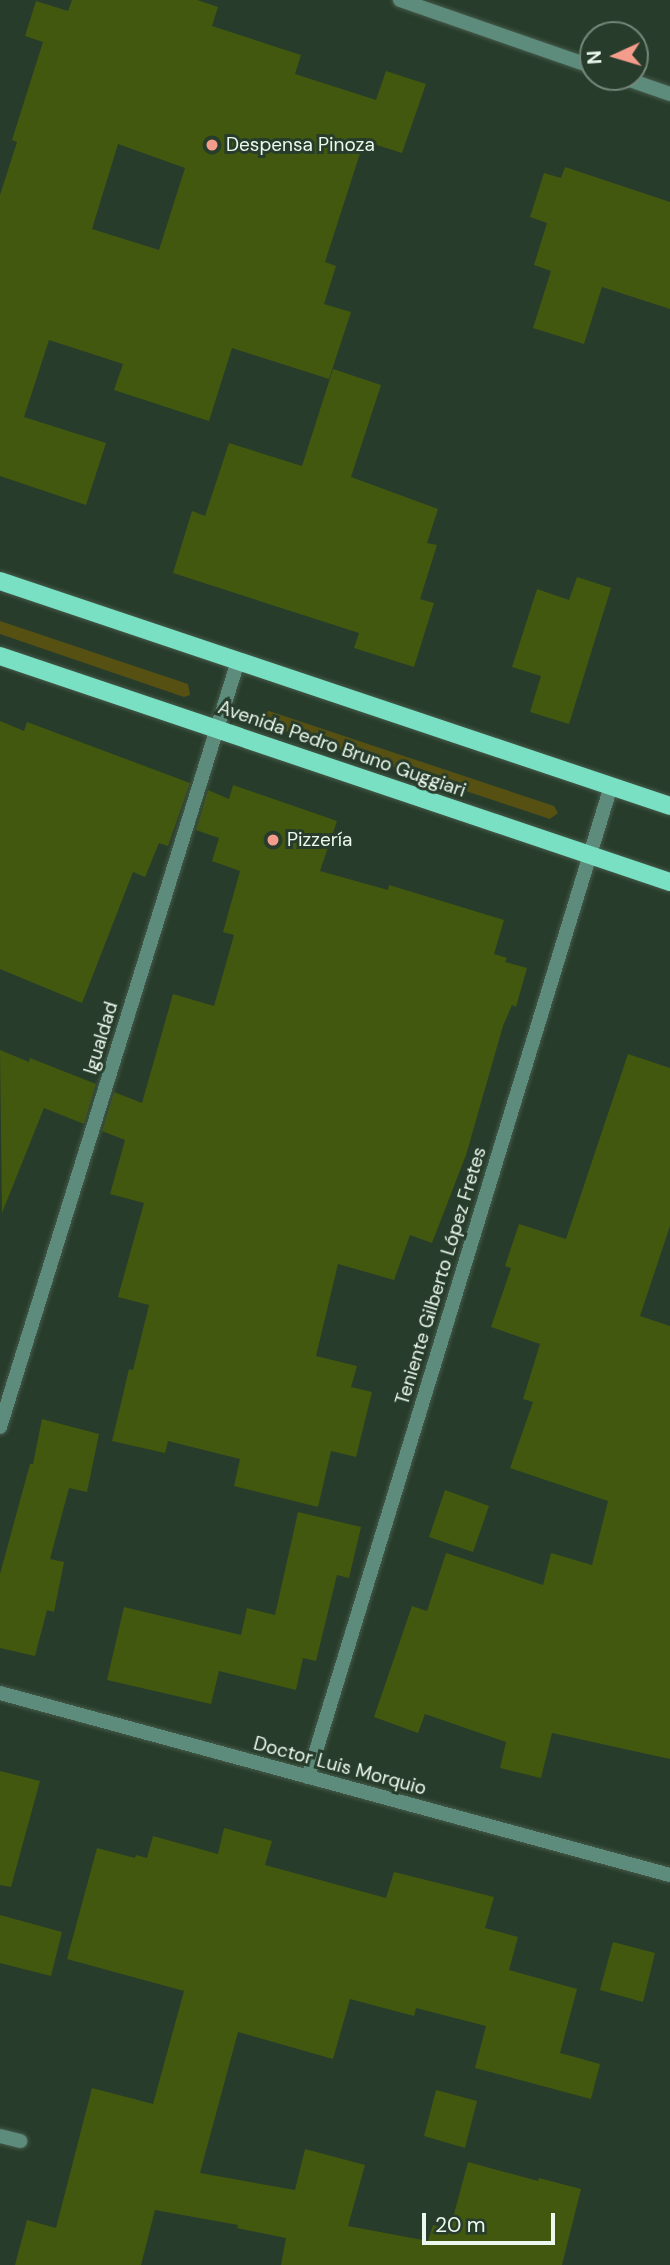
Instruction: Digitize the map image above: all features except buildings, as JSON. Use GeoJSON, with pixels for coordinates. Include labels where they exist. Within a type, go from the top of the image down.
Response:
{"type":"FeatureCollection","features":[{"type":"Feature","properties":{"kind":"main road"},"geometry":{"type":"LineString","coordinates":[[0,581],[670,806]]}},
{"type":"Feature","properties":{"kind":"main road","name":"Avenida Pedro Bruno Guggiari"},"geometry":{"type":"LineString","coordinates":[[0,656],[670,882]]}},
{"type":"Feature","properties":{"kind":"street"},"geometry":{"type":"LineString","coordinates":[[400,0],[579,62]]}},
{"type":"Feature","properties":{"kind":"street"},"geometry":{"type":"LineString","coordinates":[[649,87],[670,94]]}},
{"type":"Feature","properties":{"kind":"street","name":"Igualdad"},"geometry":{"type":"LineString","coordinates":[[0,1427],[238,661]]}},
{"type":"Feature","properties":{"kind":"street","name":"Teniente Gilberto López Fretes"},"geometry":{"type":"LineString","coordinates":[[307,1777],[611,786]]}},
{"type":"Feature","properties":{"kind":"street","name":"Doctor Luis Morquio"},"geometry":{"type":"LineString","coordinates":[[0,1693],[670,1875]]}},
{"type":"Feature","properties":{"kind":"street"},"geometry":{"type":"LineString","coordinates":[[0,2136],[20,2141]]}},
{"type":"Feature","properties":{"kind":"shaded area"},"geometry":{"type":"Polygon","coordinates":[[[0,621],[188,684],[190,695],[184,697],[0,634],[0,621]]]}},
{"type":"Feature","properties":{"kind":"shaded area"},"geometry":{"type":"Polygon","coordinates":[[[269,711],[554,806],[558,813],[550,819],[264,724],[263,714],[269,711]]]}},
{"type":"Feature","properties":{"kind":"place","name":"Despensa Pinoza"},"geometry":{"type":"Point","coordinates":[212,145]}},
{"type":"Feature","properties":{"kind":"place","name":"Pizzería"},"geometry":{"type":"Point","coordinates":[273,840]}}]}
